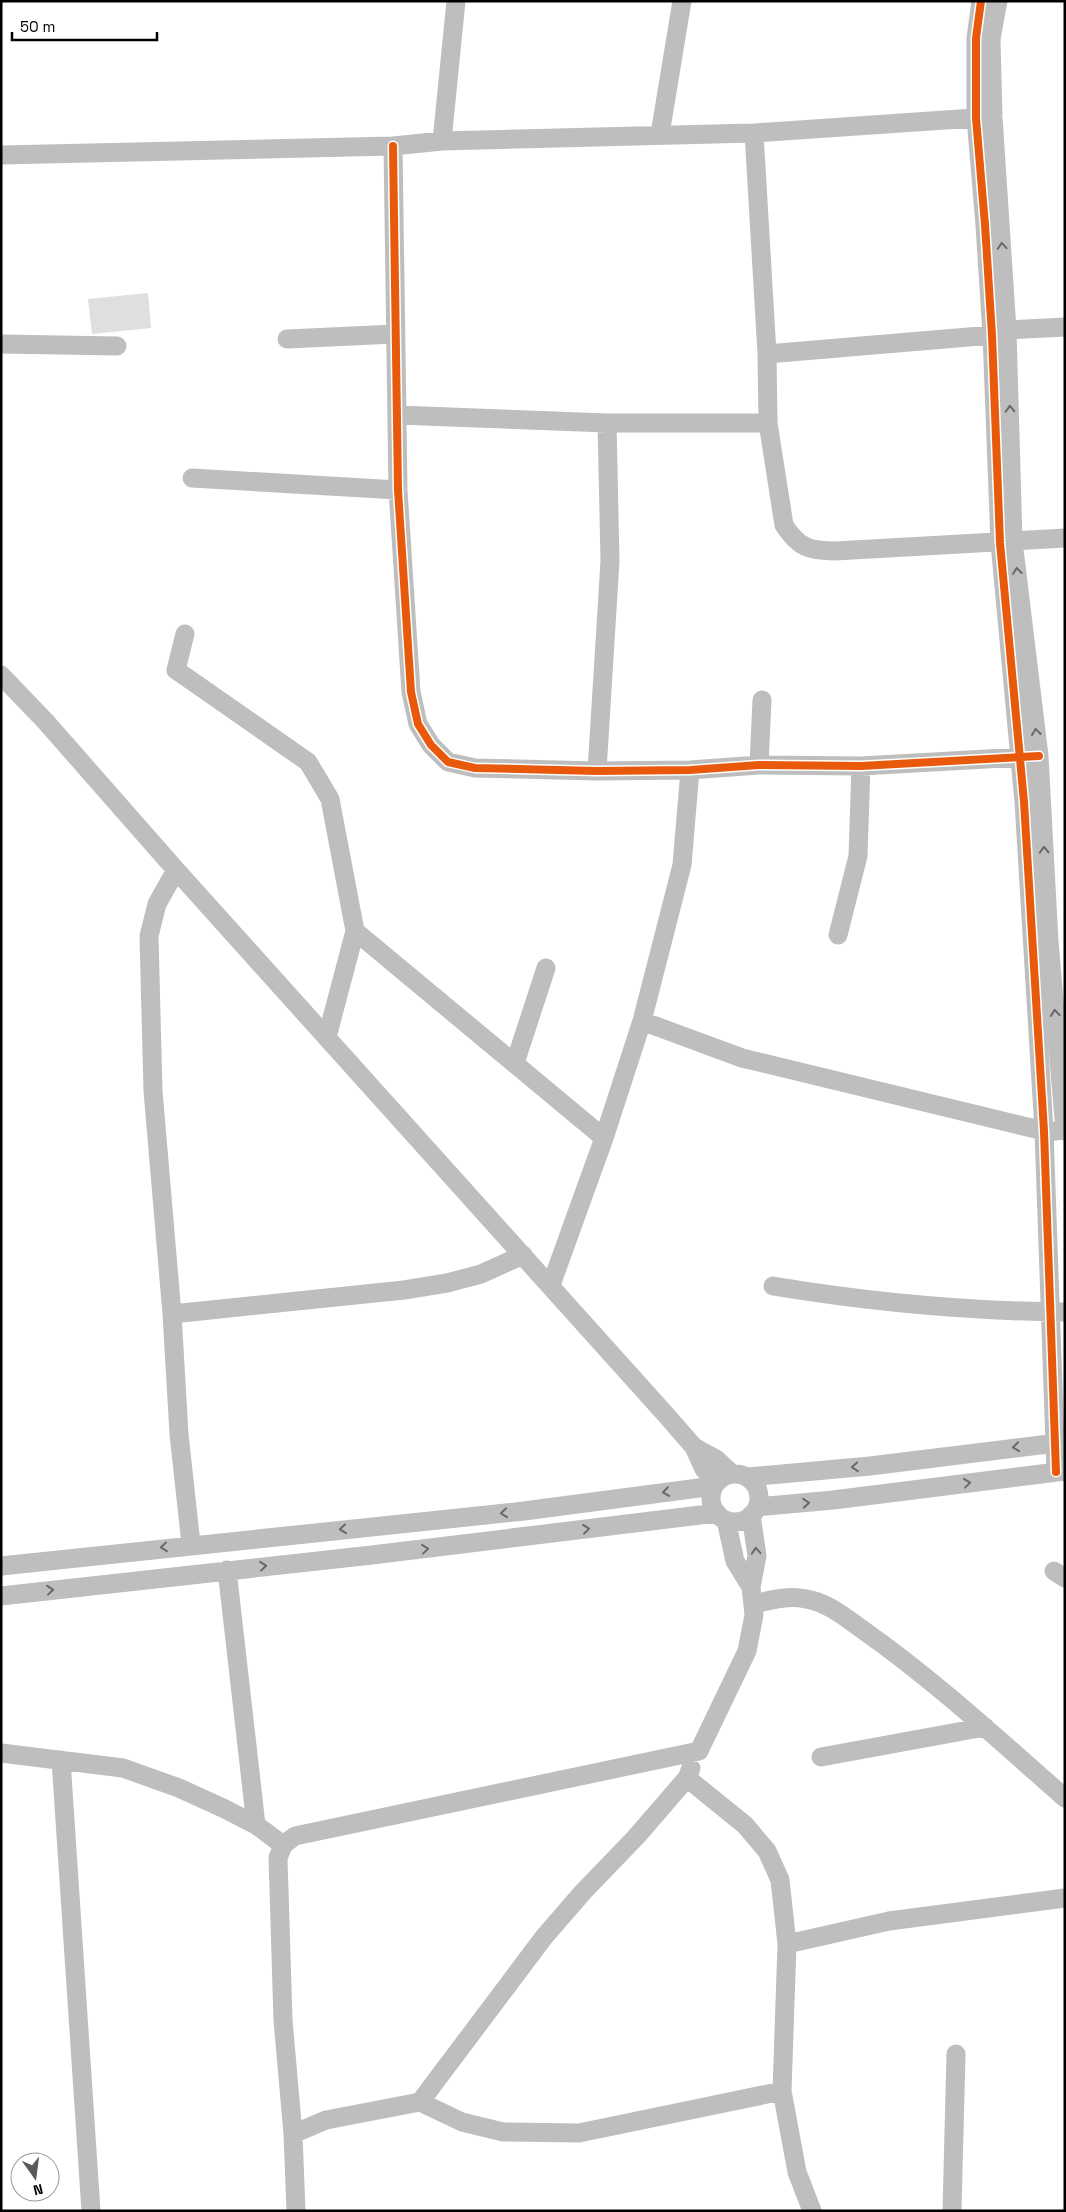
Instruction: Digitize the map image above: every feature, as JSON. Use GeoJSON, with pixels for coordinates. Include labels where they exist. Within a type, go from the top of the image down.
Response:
{"type":"FeatureCollection","features":[{"type":"Feature","properties":{"kind":"street"},"geometry":{"type":"LineString","coordinates":[[442,141],[456,1]]}},
{"type":"Feature","properties":{"kind":"street"},"geometry":{"type":"LineString","coordinates":[[660,134],[682,1]]}},
{"type":"Feature","properties":{"kind":"street"},"geometry":{"type":"LineString","coordinates":[[981,1],[976,38],[985,117]]}},
{"type":"Feature","properties":{"kind":"street"},"geometry":{"type":"LineString","coordinates":[[754,1511],[1060,1471],[1058,1312],[1044,1130],[1007,542],[1000,333],[986,225],[985,117],[991,39],[998,1]]}},
{"type":"Feature","properties":{"kind":"street"},"geometry":{"type":"LineString","coordinates":[[1,155],[393,146],[442,141],[754,133],[985,117]]}},
{"type":"Feature","properties":{"kind":"street"},"geometry":{"type":"LineString","coordinates":[[754,133],[767,354],[768,423],[784,525],[793,540],[803,546],[819,551],[835,551],[1065,538]]}},
{"type":"Feature","properties":{"kind":"street"},"geometry":{"type":"LineString","coordinates":[[393,146],[398,490],[411,692],[418,724],[431,745],[448,762],[475,768],[597,771],[690,770],[759,766],[861,766],[1039,756]]}},
{"type":"Feature","properties":{"kind":"street"},"geometry":{"type":"LineString","coordinates":[[767,354],[1065,327]]}},
{"type":"Feature","properties":{"kind":"street"},"geometry":{"type":"LineString","coordinates":[[287,339],[395,334]]}},
{"type":"Feature","properties":{"kind":"street"},"geometry":{"type":"LineString","coordinates":[[1,344],[116,346]]}},
{"type":"Feature","properties":{"kind":"street"},"geometry":{"type":"LineString","coordinates":[[397,415],[606,423],[768,423]]}},
{"type":"Feature","properties":{"kind":"street"},"geometry":{"type":"LineString","coordinates":[[597,771],[610,561],[606,423]]}},
{"type":"Feature","properties":{"kind":"street"},"geometry":{"type":"LineString","coordinates":[[192,478],[398,490]]}},
{"type":"Feature","properties":{"kind":"street"},"geometry":{"type":"LineString","coordinates":[[642,1021],[742,1058],[1044,1130],[1065,1131],[1050,941],[1039,756],[1007,542]]}},
{"type":"Feature","properties":{"kind":"street"},"geometry":{"type":"LineString","coordinates":[[185,634],[176,670],[308,762],[330,799],[356,931],[327,1037]]}},
{"type":"Feature","properties":{"kind":"street"},"geometry":{"type":"LineString","coordinates":[[1,675],[46,722],[176,870],[551,1285],[694,1447],[716,1459],[728,1480],[758,1491],[759,1499],[754,1511],[744,1520],[721,1517],[1,1596]]}},
{"type":"Feature","properties":{"kind":"street"},"geometry":{"type":"LineString","coordinates":[[759,766],[762,700]]}},
{"type":"Feature","properties":{"kind":"street"},"geometry":{"type":"LineString","coordinates":[[838,935],[858,856],[861,766]]}},
{"type":"Feature","properties":{"kind":"street"},"geometry":{"type":"LineString","coordinates":[[551,1285],[604,1138],[642,1021],[682,865],[690,770]]}},
{"type":"Feature","properties":{"kind":"street"},"geometry":{"type":"LineString","coordinates":[[176,870],[157,904],[149,936],[153,1091],[172,1314],[179,1434],[191,1544]]}},
{"type":"Feature","properties":{"kind":"street"},"geometry":{"type":"LineString","coordinates":[[356,931],[604,1138]]}},
{"type":"Feature","properties":{"kind":"street"},"geometry":{"type":"LineString","coordinates":[[515,1063],[546,968]]}},
{"type":"Feature","properties":{"kind":"street"},"geometry":{"type":"LineString","coordinates":[[172,1314],[404,1290],[447,1283],[481,1274],[523,1255]]}},
{"type":"Feature","properties":{"kind":"street"},"geometry":{"type":"LineString","coordinates":[[773,1286],[833,1296],[909,1304],[1058,1312]]}},
{"type":"Feature","properties":{"kind":"street"},"geometry":{"type":"LineString","coordinates":[[1,1566],[191,1544],[524,1511],[728,1480],[870,1466],[1060,1442]]}},
{"type":"Feature","properties":{"kind":"street"},"geometry":{"type":"LineString","coordinates":[[728,1480],[711,1497],[721,1517],[735,1561],[752,1596]]}},
{"type":"Feature","properties":{"kind":"street"},"geometry":{"type":"LineString","coordinates":[[420,2102],[544,1938],[583,1892],[636,1837],[687,1778],[746,1651],[754,1615],[752,1596],[757,1556],[754,1511]]}},
{"type":"Feature","properties":{"kind":"street"},"geometry":{"type":"LineString","coordinates":[[227,1570],[256,1825]]}},
{"type":"Feature","properties":{"kind":"street"},"geometry":{"type":"LineString","coordinates":[[752,1596],[807,1598],[834,1610],[888,1648],[985,1727],[1065,1798]]}},
{"type":"Feature","properties":{"kind":"street"},"geometry":{"type":"LineString","coordinates":[[821,1757],[985,1727]]}},
{"type":"Feature","properties":{"kind":"street"},"geometry":{"type":"LineString","coordinates":[[296,2211],[293,2134],[283,2020],[278,1858],[283,1845],[295,1836],[699,1751]]}},
{"type":"Feature","properties":{"kind":"street"},"geometry":{"type":"LineString","coordinates":[[1,1753],[123,1768],[179,1788],[256,1825],[283,1845]]}},
{"type":"Feature","properties":{"kind":"street"},"geometry":{"type":"LineString","coordinates":[[61,1760],[91,2211]]}},
{"type":"Feature","properties":{"kind":"street"},"geometry":{"type":"LineString","coordinates":[[687,1778],[745,1825],[767,1851],[780,1880],[787,1944],[782,2091],[797,2172],[812,2211]]}},
{"type":"Feature","properties":{"kind":"street"},"geometry":{"type":"LineString","coordinates":[[787,1944],[888,1921],[1065,1898]]}},
{"type":"Feature","properties":{"kind":"street"},"geometry":{"type":"LineString","coordinates":[[952,2211],[956,2054]]}},
{"type":"Feature","properties":{"kind":"street"},"geometry":{"type":"LineString","coordinates":[[293,2134],[326,2120],[420,2102],[462,2122],[503,2132],[579,2133],[782,2091]]}},
{"type":"Feature","properties":{"kind":"building"},"geometry":{"type":"Polygon","coordinates":[[[148,293],[151,328],[92,334],[88,299],[148,293]]]}},
{"type":"Feature","properties":{"kind":"cycle path"},"geometry":{"type":"LineString","coordinates":[[981,1],[976,38],[976,118],[992,335],[1000,543],[1024,802],[1044,1131],[1056,1472]]}},
{"type":"Feature","properties":{"kind":"cycle path"},"geometry":{"type":"LineString","coordinates":[[393,146],[398,490],[411,692],[418,724],[431,745],[448,762],[475,768],[597,771],[690,770],[759,765],[861,766],[1039,756]]}}]}
